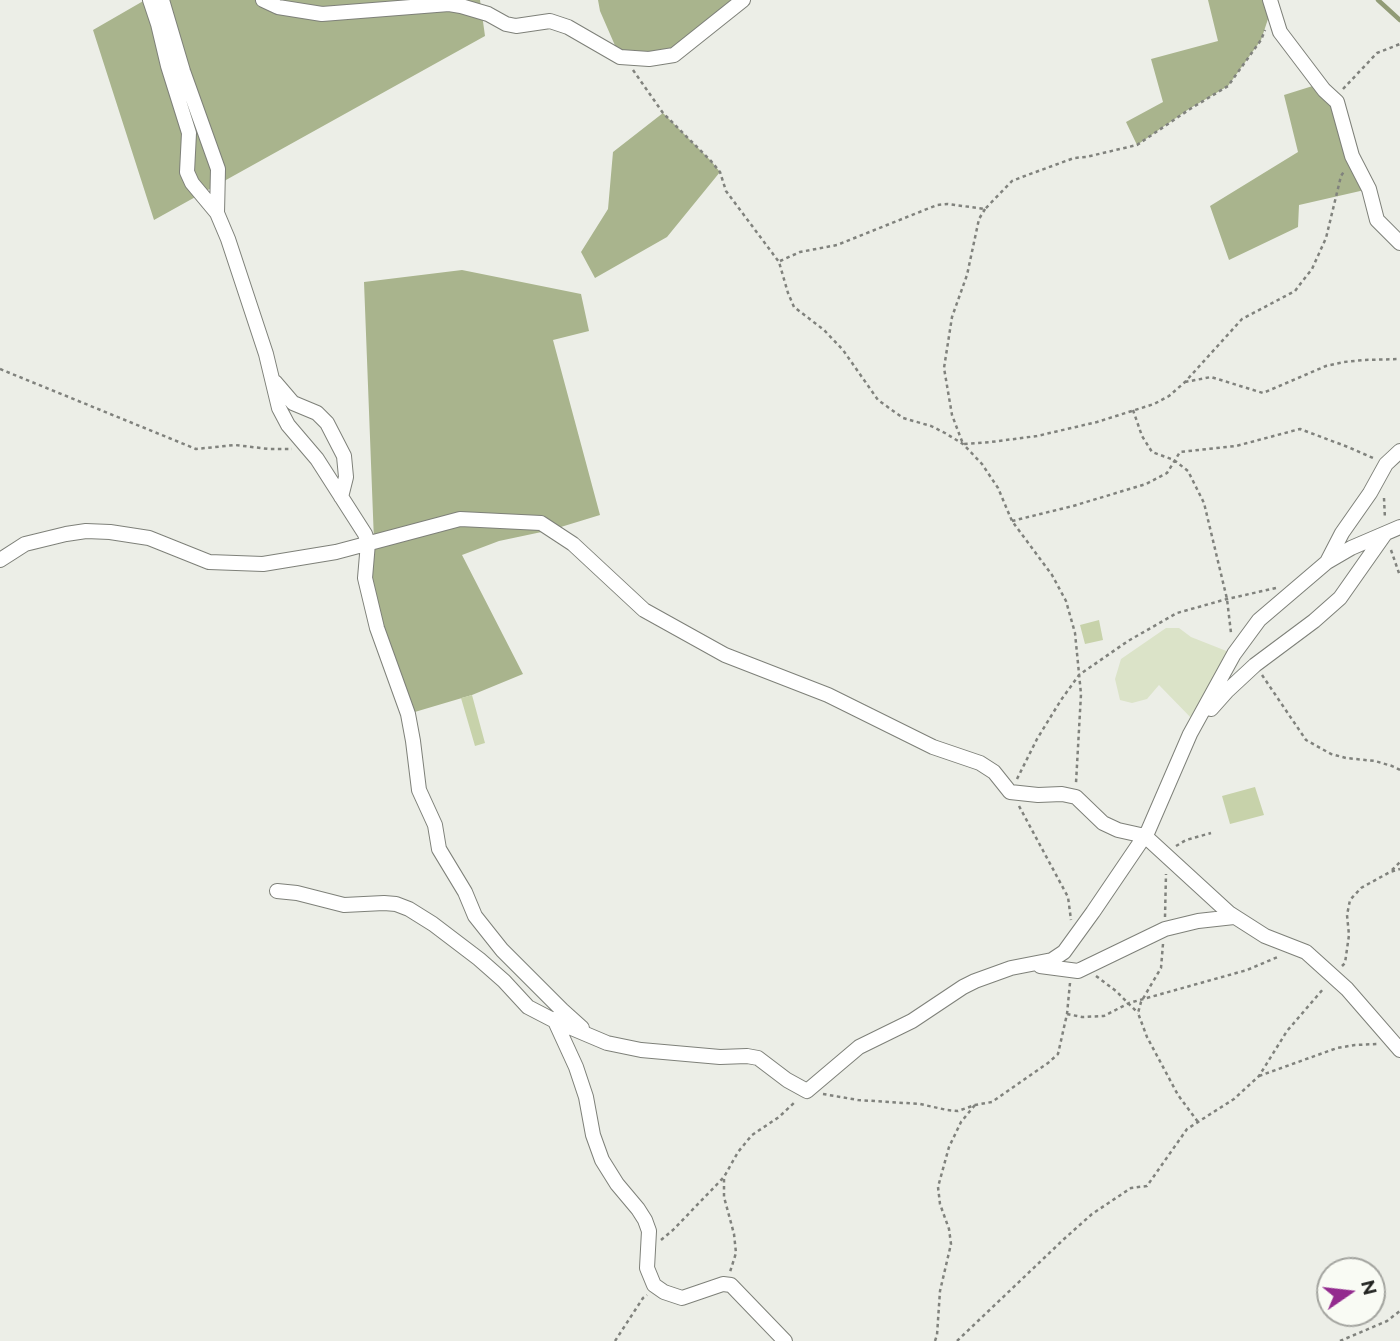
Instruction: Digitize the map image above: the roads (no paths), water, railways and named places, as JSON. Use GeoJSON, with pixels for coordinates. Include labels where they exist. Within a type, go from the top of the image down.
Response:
{"type":"FeatureCollection","features":[{"type":"Feature","properties":{"kind":"street"},"geometry":{"type":"LineString","coordinates":[[150,0],[189,133],[187,172],[192,183],[217,213]]}},
{"type":"Feature","properties":{"kind":"street"},"geometry":{"type":"LineString","coordinates":[[162,0],[183,71],[218,169],[217,213],[266,354],[279,408],[288,425],[317,459],[365,534],[368,543],[365,578],[377,628],[408,714],[419,790],[435,825],[439,849],[465,892],[475,916],[502,950],[591,1036]]}},
{"type":"Feature","properties":{"kind":"street"},"geometry":{"type":"LineString","coordinates":[[263,0],[278,6],[322,14],[449,4],[516,26],[550,22],[559,24],[569,27],[620,57],[649,59],[674,55],[743,0]]}},
{"type":"Feature","properties":{"kind":"street"},"geometry":{"type":"LineString","coordinates":[[1270,0],[1280,32],[1336,102],[1352,156],[1369,189],[1377,220],[1400,243]]}},
{"type":"Feature","properties":{"kind":"street"},"geometry":{"type":"LineString","coordinates":[[273,380],[293,403],[317,413],[327,424],[344,456],[346,477],[341,496]]}},
{"type":"Feature","properties":{"kind":"street"},"geometry":{"type":"LineString","coordinates":[[1327,562],[1400,440]]}},
{"type":"Feature","properties":{"kind":"street"},"geometry":{"type":"LineString","coordinates":[[1386,464],[1400,452]]}},
{"type":"Feature","properties":{"kind":"street"},"geometry":{"type":"LineString","coordinates":[[0,559],[25,544],[86,531],[149,538],[209,562],[262,564],[336,552],[460,519],[541,523],[573,544],[644,610],[725,655],[828,695],[933,747],[980,763],[994,772],[1010,792],[1076,797],[1103,823],[1118,831],[1145,836],[1234,917],[1265,936],[1306,952],[1347,989],[1397,1047]]}},
{"type":"Feature","properties":{"kind":"street"},"geometry":{"type":"LineString","coordinates":[[277,891],[297,893],[344,905],[396,904],[433,924],[479,959],[528,1007],[555,1021],[607,1043],[720,1058],[758,1058],[807,1091],[859,1047],[912,1021],[963,987],[975,981],[1057,958],[1072,941],[1145,836],[1190,734],[1234,654],[1259,620],[1327,562],[1351,548],[1400,527]]}},
{"type":"Feature","properties":{"kind":"street"},"geometry":{"type":"LineString","coordinates":[[1190,734],[1227,691],[1255,665],[1340,598],[1386,534]]}},
{"type":"Feature","properties":{"kind":"street"},"geometry":{"type":"LineString","coordinates":[[1027,965],[1078,969],[1165,929],[1198,921],[1234,917]]}},
{"type":"Feature","properties":{"kind":"street"},"geometry":{"type":"LineString","coordinates":[[536,985],[576,1067],[602,1160],[645,1220],[649,1231],[647,1268],[654,1285],[664,1292],[682,1298],[723,1284],[731,1285],[785,1341]]}},
{"type":"Feature","properties":{"kind":"waterway"},"geometry":{"type":"LineString","coordinates":[[1378,0],[1400,20]]}}]}
